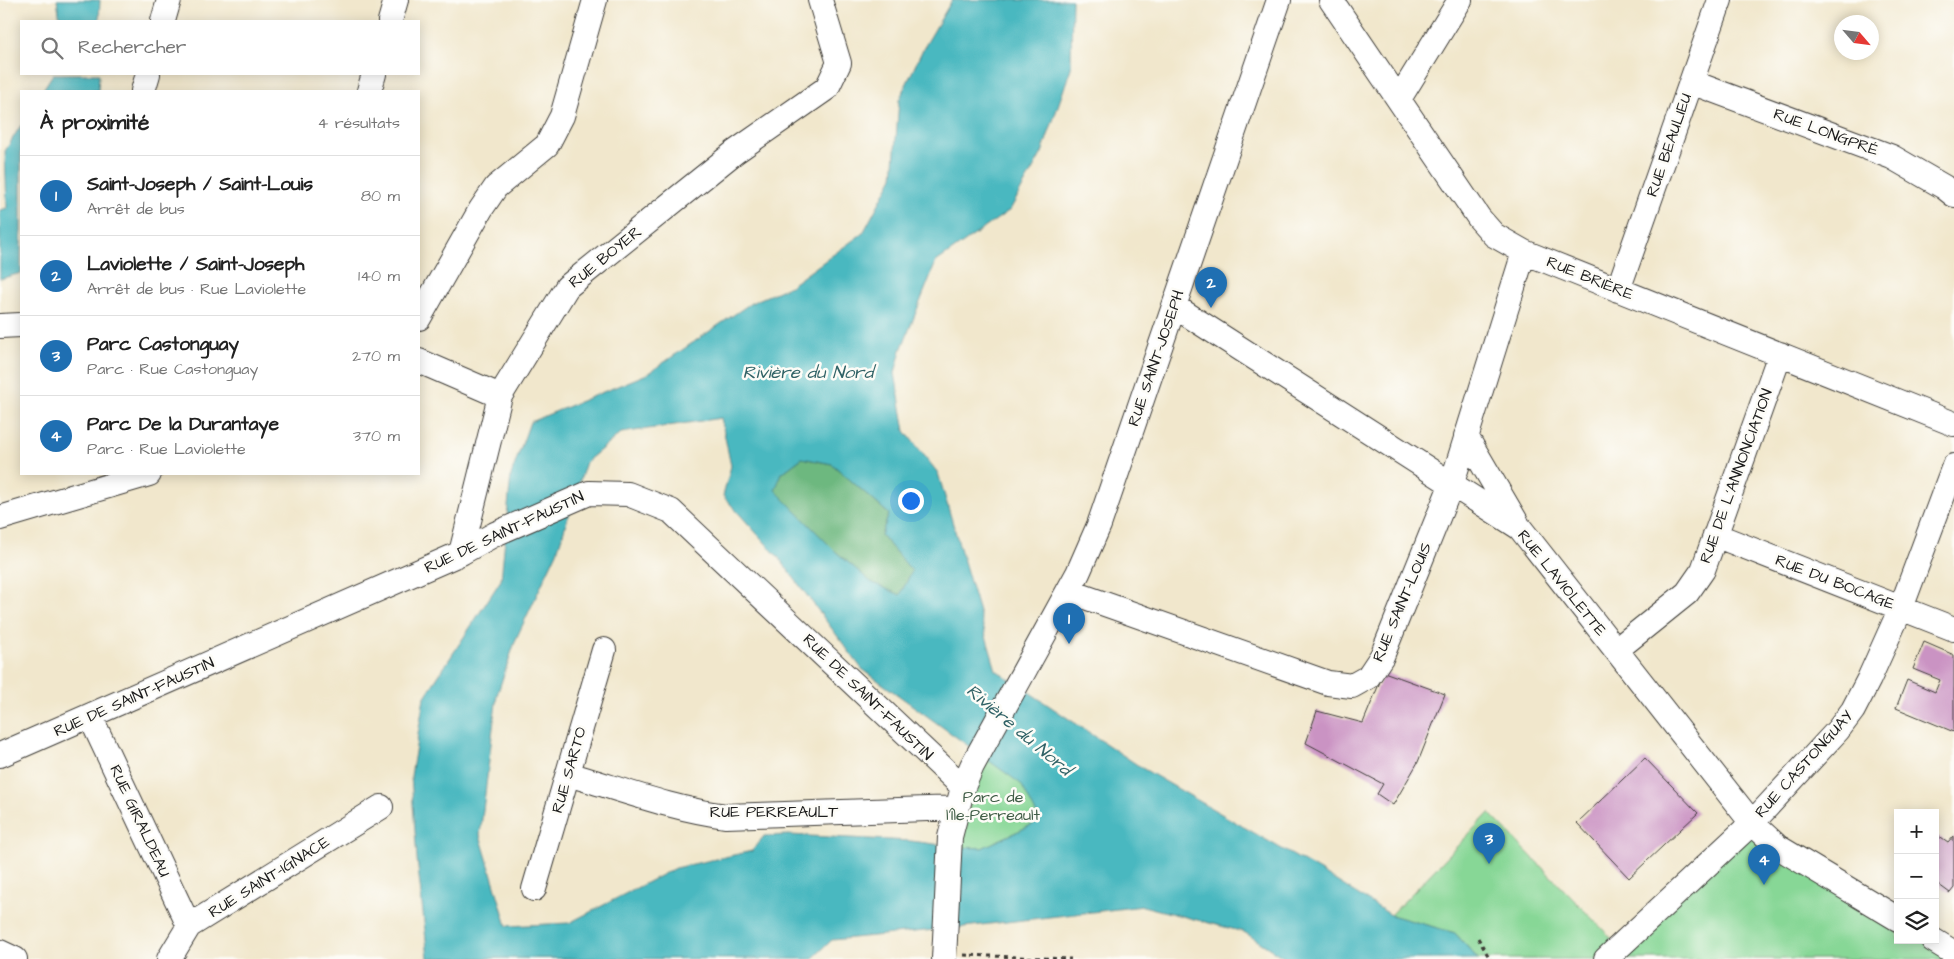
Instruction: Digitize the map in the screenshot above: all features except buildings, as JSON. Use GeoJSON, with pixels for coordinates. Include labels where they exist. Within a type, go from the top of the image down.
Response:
{"type":"FeatureCollection","features":[{"type":"Feature","properties":{"kind":"street"},"geometry":{"type":"LineString","coordinates":[[163,20],[169,0]]}},
{"type":"Feature","properties":{"kind":"street"},"geometry":{"type":"LineString","coordinates":[[390,20],[396,0]]}},
{"type":"Feature","properties":{"kind":"street"},"geometry":{"type":"LineString","coordinates":[[420,316],[481,209],[496,187],[547,145],[562,116],[595,0]]}},
{"type":"Feature","properties":{"kind":"street","name":"RUE BOYER"},"geometry":{"type":"LineString","coordinates":[[460,553],[500,396],[567,287],[735,152],[827,88],[840,63],[820,0]]}},
{"type":"Feature","properties":{"kind":"street","name":"RUE SAINT-JOSEPH"},"geometry":{"type":"LineString","coordinates":[[964,787],[1078,573],[1099,525],[1279,0]]}},
{"type":"Feature","properties":{"kind":"street","name":"RUE BRIÈRE"},"geometry":{"type":"LineString","coordinates":[[1331,0],[1479,218],[1494,235],[1524,252],[1954,424]]}},
{"type":"Feature","properties":{"kind":"street"},"geometry":{"type":"LineString","coordinates":[[1400,99],[1460,0]]}},
{"type":"Feature","properties":{"kind":"street","name":"RUE BEAULIEU"},"geometry":{"type":"LineString","coordinates":[[1618,290],[1720,0]]}},
{"type":"Feature","properties":{"kind":"street"},"geometry":{"type":"LineString","coordinates":[[143,90],[148,75]]}},
{"type":"Feature","properties":{"kind":"street"},"geometry":{"type":"LineString","coordinates":[[369,90],[374,75]]}},
{"type":"Feature","properties":{"kind":"street","name":"RUE LONGPRÉ"},"geometry":{"type":"LineString","coordinates":[[1691,82],[1892,157],[1944,187],[1954,195]]}},
{"type":"Feature","properties":{"kind":"street","name":"RUE SAINT-LOUIS"},"geometry":{"type":"LineString","coordinates":[[1068,591],[1328,683],[1352,686],[1368,676],[1382,656],[1452,483],[1524,252]]}},
{"type":"Feature","properties":{"kind":"street","name":"RUE LAVIOLETTE"},"geometry":{"type":"LineString","coordinates":[[1174,306],[1520,528],[1752,823],[1778,847],[1894,917]]}},
{"type":"Feature","properties":{"kind":"street"},"geometry":{"type":"LineString","coordinates":[[0,326],[20,325]]}},
{"type":"Feature","properties":{"kind":"street","name":"RUE DE L'ANNONCIATION"},"geometry":{"type":"LineString","coordinates":[[1616,650],[1687,593],[1703,570],[1780,354]]}},
{"type":"Feature","properties":{"kind":"street"},"geometry":{"type":"LineString","coordinates":[[420,361],[500,396]]}},
{"type":"Feature","properties":{"kind":"street"},"geometry":{"type":"LineString","coordinates":[[1466,436],[1520,528]]}},
{"type":"Feature","properties":{"kind":"street","name":"RUE CASTONGUAY"},"geometry":{"type":"LineString","coordinates":[[1606,959],[1752,823],[1838,730],[1853,710],[1901,608],[1954,466]]}},
{"type":"Feature","properties":{"kind":"street"},"geometry":{"type":"LineString","coordinates":[[0,518],[146,475]]}},
{"type":"Feature","properties":{"kind":"street","name":"RUE DE SAINT-FAUSTIN"},"geometry":{"type":"LineString","coordinates":[[0,755],[460,553],[495,534],[589,493],[628,494],[671,511],[964,787]]}},
{"type":"Feature","properties":{"kind":"street","name":"RUE DU BOCAGE"},"geometry":{"type":"LineString","coordinates":[[1715,535],[1954,629]]}},
{"type":"Feature","properties":{"kind":"street","name":"RUE SARTO"},"geometry":{"type":"LineString","coordinates":[[534,889],[604,650]]}},
{"type":"Feature","properties":{"kind":"street","name":"RUE GIRALDEAU"},"geometry":{"type":"LineString","coordinates":[[90,716],[189,926]]}},
{"type":"Feature","properties":{"kind":"street","name":"RUE PERREAULT"},"geometry":{"type":"LineString","coordinates":[[568,774],[673,805],[726,816],[964,787]]}},
{"type":"Feature","properties":{"kind":"street"},"geometry":{"type":"LineString","coordinates":[[944,955],[950,837],[964,787]]}},
{"type":"Feature","properties":{"kind":"street","name":"RUE SAINT-IGNACE"},"geometry":{"type":"LineString","coordinates":[[169,959],[189,926],[381,807]]}},
{"type":"Feature","properties":{"kind":"street"},"geometry":{"type":"LineString","coordinates":[[1939,944],[1954,953]]}},
{"type":"Feature","properties":{"kind":"street"},"geometry":{"type":"LineString","coordinates":[[0,952],[14,959]]}},
{"type":"Feature","properties":{"kind":"path"},"geometry":{"type":"LineString","coordinates":[[1478,938],[1490,959]]}},
{"type":"Feature","properties":{"kind":"path"},"geometry":{"type":"LineString","coordinates":[[976,954],[1071,959]]}},
{"type":"Feature","properties":{"kind":"green space"},"geometry":{"type":"Polygon","coordinates":[[[802,458],[832,464],[889,514],[881,535],[912,571],[900,595],[871,582],[835,551],[774,490],[782,473],[802,458]]]}},
{"type":"Feature","properties":{"kind":"green space","name":"Parc de l'Île-Perreault"},"geometry":{"type":"Polygon","coordinates":[[[984,757],[1022,784],[1040,821],[982,848],[957,847],[984,757]]]}},
{"type":"Feature","properties":{"kind":"green space"},"geometry":{"type":"Polygon","coordinates":[[[1489,813],[1617,944],[1600,959],[1478,959],[1455,933],[1391,915],[1489,813]]]}},
{"type":"Feature","properties":{"kind":"green space"},"geometry":{"type":"Polygon","coordinates":[[[1752,823],[1894,916],[1894,944],[1937,944],[1954,959],[1608,959],[1752,823]]]}},
{"type":"Feature","properties":{"kind":"water"},"geometry":{"type":"Polygon","coordinates":[[[57,0],[100,0],[99,20],[60,20],[57,0]]]}},
{"type":"Feature","properties":{"kind":"water","name":"Rivière du Nord"},"geometry":{"type":"Polygon","coordinates":[[[952,0],[1072,0],[1071,68],[1042,153],[1010,210],[936,262],[901,350],[895,373],[905,431],[938,473],[996,670],[1142,768],[1320,871],[1391,915],[1455,933],[1478,959],[1286,959],[1244,932],[1143,906],[832,940],[812,959],[428,958],[417,859],[411,776],[424,698],[501,580],[511,475],[530,422],[647,374],[751,303],[790,286],[863,233],[893,177],[899,100],[922,51],[952,0]],[[721,418],[621,433],[586,462],[557,552],[516,639],[497,695],[480,835],[507,926],[569,923],[675,868],[752,851],[764,836],[789,835],[911,841],[982,848],[1040,821],[1021,784],[862,669],[779,558],[723,496],[731,466],[721,418]],[[802,458],[782,473],[775,490],[835,551],[871,582],[900,595],[912,571],[881,535],[889,514],[832,464],[802,458]]]}},
{"type":"Feature","properties":{"kind":"water"},"geometry":{"type":"Polygon","coordinates":[[[52,75],[99,75],[98,90],[43,90],[52,75]]]}},
{"type":"Feature","properties":{"kind":"water"},"geometry":{"type":"Polygon","coordinates":[[[20,127],[20,273],[0,279],[0,210],[7,208],[5,151],[20,127]]]}},
{"type":"Feature","properties":{"kind":"place","name":"Laviolette / Saint-Joseph"},"geometry":{"type":"Point","coordinates":[1211,308]}},
{"type":"Feature","properties":{"kind":"place","name":"Saint-Joseph / Saint-Louis"},"geometry":{"type":"Point","coordinates":[1069,644]}},
{"type":"Feature","properties":{"kind":"place","name":"Parc Castonguay"},"geometry":{"type":"Point","coordinates":[1489,864]}},
{"type":"Feature","properties":{"kind":"place","name":"Parc De la Durantaye"},"geometry":{"type":"Point","coordinates":[1764,885]}}]}
